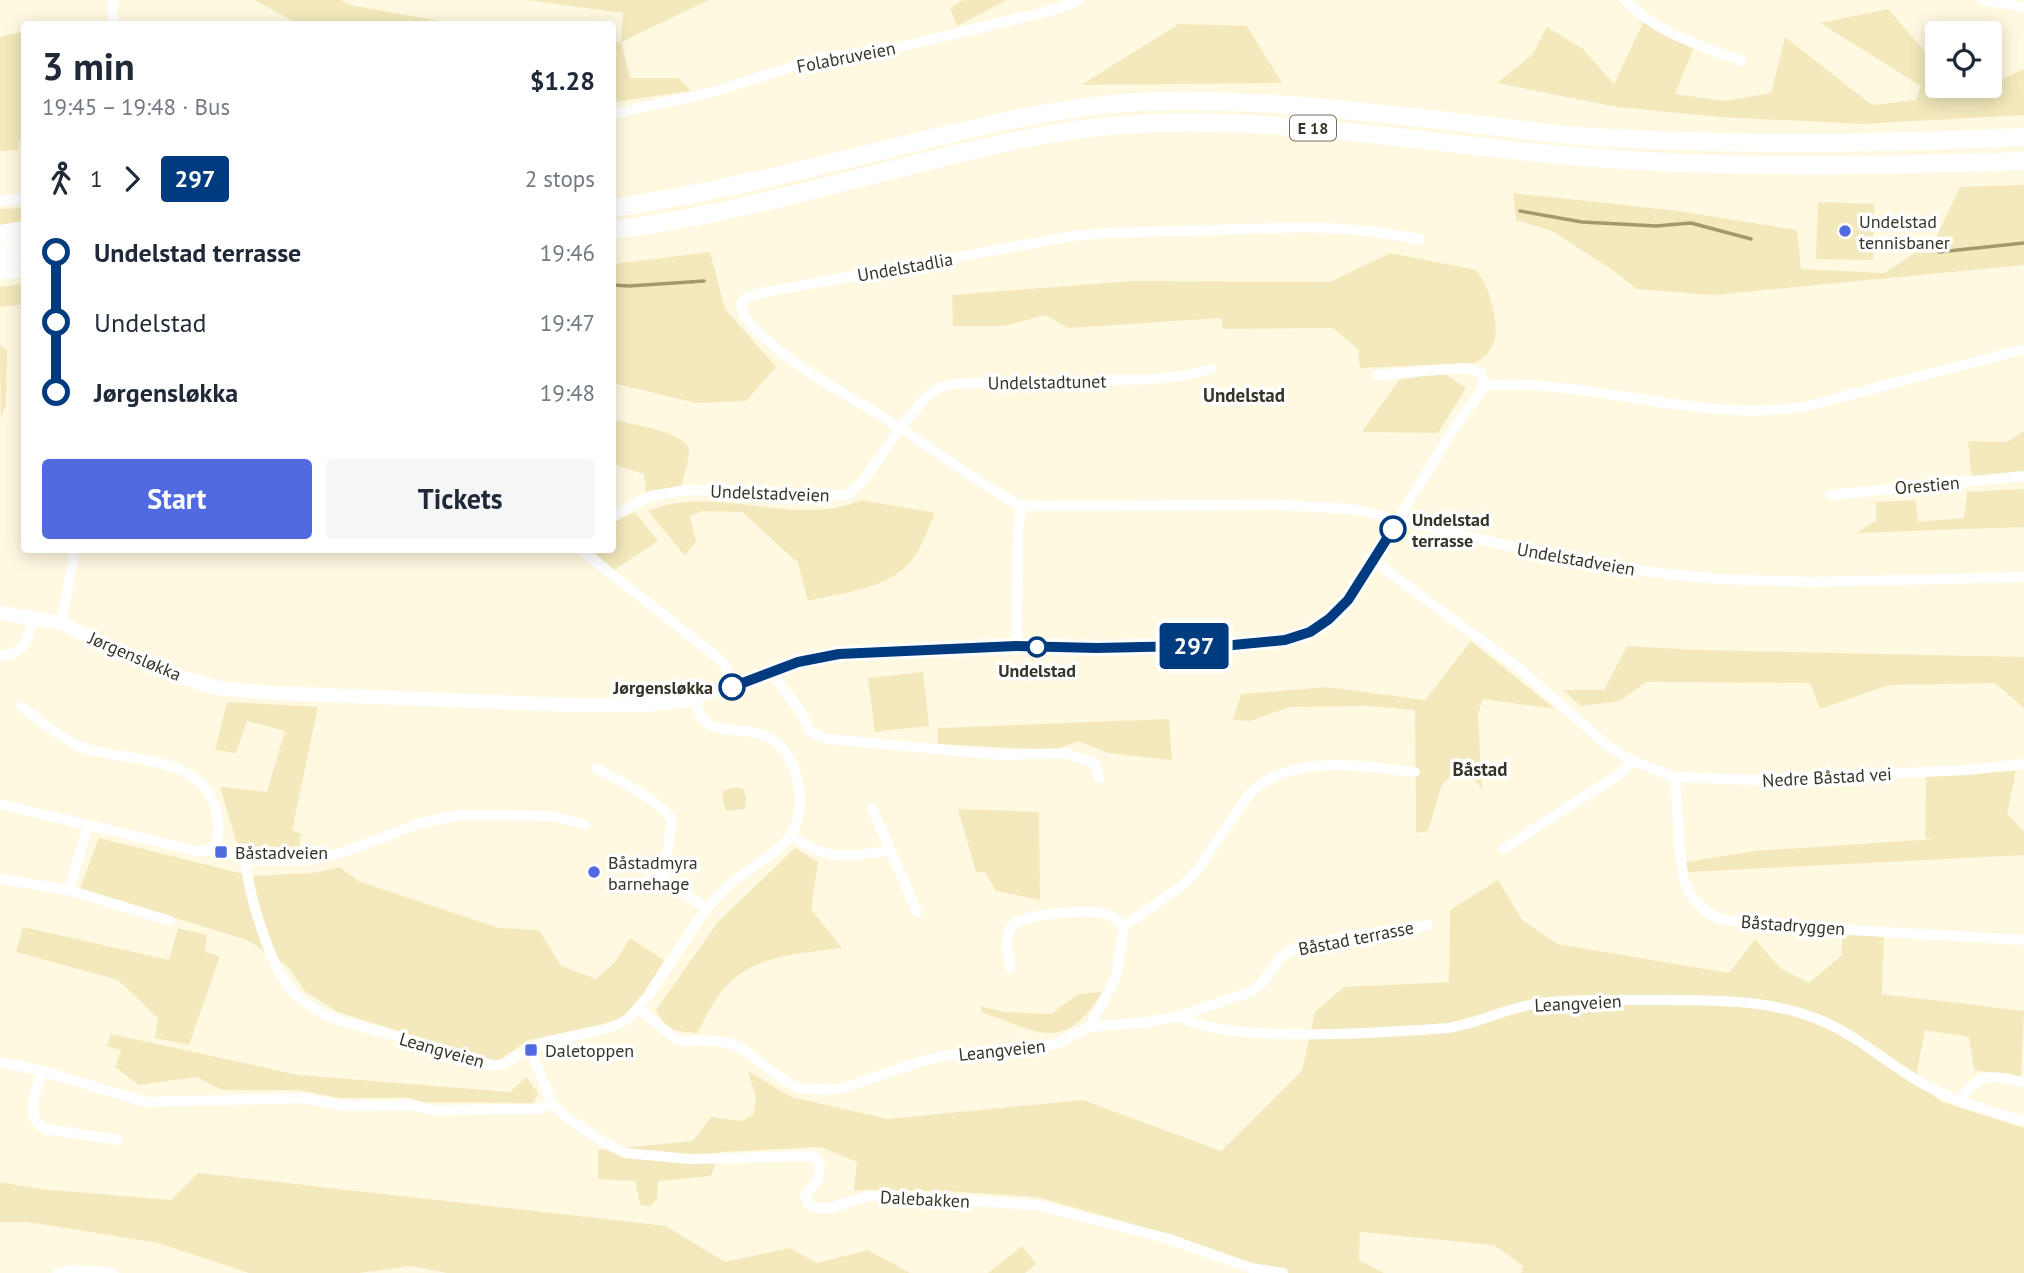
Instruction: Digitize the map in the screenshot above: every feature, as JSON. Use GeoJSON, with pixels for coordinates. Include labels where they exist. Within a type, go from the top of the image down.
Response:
{"type":"FeatureCollection","features":[{"type":"Feature","properties":{"kind":"highway","name":"E 18"},"geometry":{"type":"LineString","coordinates":[[616,207],[709,192],[1010,120],[1069,109],[1135,103],[1196,101],[1314,106],[1579,136],[1738,141],[2024,137]]}},
{"type":"Feature","properties":{"kind":"highway","name":"E 18"},"geometry":{"type":"LineString","coordinates":[[616,229],[712,214],[1016,140],[1135,124],[1252,124],[1578,157],[1737,164],[1880,166],[2024,161]]}},
{"type":"Feature","properties":{"kind":"highway"},"geometry":{"type":"LineString","coordinates":[[0,234],[21,230]]}},
{"type":"Feature","properties":{"kind":"highway"},"geometry":{"type":"LineString","coordinates":[[0,253],[21,250]]}},
{"type":"Feature","properties":{"kind":"highway"},"geometry":{"type":"LineString","coordinates":[[0,271],[21,268]]}},
{"type":"Feature","properties":{"kind":"street","name":"Folabruveien"},"geometry":{"type":"LineString","coordinates":[[616,113],[709,93],[818,59],[909,45],[1057,9],[1080,0]]}},
{"type":"Feature","properties":{"kind":"street"},"geometry":{"type":"LineString","coordinates":[[1625,0],[1633,9],[1657,25],[1742,61]]}},
{"type":"Feature","properties":{"kind":"street"},"geometry":{"type":"LineString","coordinates":[[1982,0],[2024,7]]}},
{"type":"Feature","properties":{"kind":"street"},"geometry":{"type":"LineString","coordinates":[[110,2],[113,21]]}},
{"type":"Feature","properties":{"kind":"street"},"geometry":{"type":"LineString","coordinates":[[0,201],[21,198]]}},
{"type":"Feature","properties":{"kind":"street","name":"Undelstadlia"},"geometry":{"type":"LineString","coordinates":[[1021,506],[796,363],[756,330],[742,312],[741,304],[746,298],[760,293],[1073,236],[1314,227],[1369,231],[1420,239]]}},
{"type":"Feature","properties":{"kind":"street"},"geometry":{"type":"LineString","coordinates":[[1485,385],[1530,383],[1724,410],[1774,411],[1814,404],[2020,349]]}},
{"type":"Feature","properties":{"kind":"street"},"geometry":{"type":"LineString","coordinates":[[1377,375],[1462,368],[1480,372],[1485,385]]}},
{"type":"Feature","properties":{"kind":"street","name":"Undelstadtunet"},"geometry":{"type":"LineString","coordinates":[[900,428],[926,397],[951,384],[1153,379],[1211,369]]}},
{"type":"Feature","properties":{"kind":"street"},"geometry":{"type":"LineString","coordinates":[[1021,506],[1018,531],[1016,646],[1097,648],[1233,645],[1285,640],[1310,632],[1329,619],[1348,600],[1453,430],[1485,385]]}},
{"type":"Feature","properties":{"kind":"street","name":"Undelstadveien"},"geometry":{"type":"LineString","coordinates":[[616,514],[651,496],[686,490],[765,491],[820,498],[848,494],[873,467],[900,428]]}},
{"type":"Feature","properties":{"kind":"street","name":"Orestien"},"geometry":{"type":"LineString","coordinates":[[1830,495],[2024,476]]}},
{"type":"Feature","properties":{"kind":"street","name":"Undelstadveien"},"geometry":{"type":"LineString","coordinates":[[1021,506],[1317,506],[1352,509],[1543,554],[1651,572],[1716,579],[1814,582],[2024,577]]}},
{"type":"Feature","properties":{"kind":"street"},"geometry":{"type":"LineString","coordinates":[[61,623],[74,553]]}},
{"type":"Feature","properties":{"kind":"street"},"geometry":{"type":"LineString","coordinates":[[585,553],[718,658],[728,672],[732,687]]}},
{"type":"Feature","properties":{"kind":"street","name":"Nedre Båstad vei"},"geometry":{"type":"LineString","coordinates":[[1374,561],[1520,669],[1608,746],[1633,761],[1675,777],[1758,780],[1966,770],[2024,764]]}},
{"type":"Feature","properties":{"kind":"street","name":"Jørgensløkka"},"geometry":{"type":"LineString","coordinates":[[0,612],[61,623],[166,673],[219,688],[274,693],[571,705],[647,705],[696,699],[798,662],[839,654],[1016,646]]}},
{"type":"Feature","properties":{"kind":"street"},"geometry":{"type":"LineString","coordinates":[[0,656],[8,656],[23,647],[34,618]]}},
{"type":"Feature","properties":{"kind":"street"},"geometry":{"type":"LineString","coordinates":[[772,673],[802,714],[810,731],[827,739],[1003,755],[1064,753],[1095,763],[1099,778]]}},
{"type":"Feature","properties":{"kind":"street"},"geometry":{"type":"LineString","coordinates":[[639,1009],[706,909],[736,879],[778,850],[791,835],[799,812],[800,799],[789,757],[778,743],[762,734],[709,725],[702,719],[696,699]]}},
{"type":"Feature","properties":{"kind":"street"},"geometry":{"type":"LineString","coordinates":[[0,804],[196,851],[209,850],[216,844],[220,828],[219,816],[206,790],[189,774],[74,744],[21,706]]}},
{"type":"Feature","properties":{"kind":"street"},"geometry":{"type":"LineString","coordinates":[[1503,849],[1621,773],[1633,761]]}},
{"type":"Feature","properties":{"kind":"street"},"geometry":{"type":"LineString","coordinates":[[1089,1027],[1116,977],[1124,926],[1180,887],[1199,868],[1249,794],[1259,784],[1273,776],[1315,768],[1354,765],[1415,772]]}},
{"type":"Feature","properties":{"kind":"street"},"geometry":{"type":"LineString","coordinates":[[597,769],[662,807],[672,819],[664,878]]}},
{"type":"Feature","properties":{"kind":"street","name":"Båstadryggen"},"geometry":{"type":"LineString","coordinates":[[1675,777],[1679,851],[1684,881],[1692,897],[1705,911],[1720,919],[1798,927],[2024,940]]}},
{"type":"Feature","properties":{"kind":"street"},"geometry":{"type":"LineString","coordinates":[[872,808],[917,912]]}},
{"type":"Feature","properties":{"kind":"street"},"geometry":{"type":"LineString","coordinates":[[216,844],[245,861],[310,860],[344,852],[418,824],[459,815],[552,816],[585,825]]}},
{"type":"Feature","properties":{"kind":"street"},"geometry":{"type":"LineString","coordinates":[[69,890],[88,825]]}},
{"type":"Feature","properties":{"kind":"street"},"geometry":{"type":"LineString","coordinates":[[791,835],[819,853],[836,856],[890,850]]}},
{"type":"Feature","properties":{"kind":"street","name":"Leangveien"},"geometry":{"type":"LineString","coordinates":[[245,861],[253,898],[269,948],[285,982],[295,995],[309,1006],[334,1018],[492,1065],[502,1065],[524,1050],[535,1051],[538,1045],[545,1042],[619,1024],[639,1009],[676,1039],[730,1044],[745,1051],[787,1083],[813,1090],[844,1088],[944,1056],[1024,1049],[1058,1043],[1089,1027],[1180,1016],[1202,1026],[1259,1033],[1302,1034],[1448,1028],[1467,1025],[1522,1006],[1566,1000],[1726,1001],[1764,1006],[1816,1018],[1843,1030],[1893,1066],[1930,1088],[2024,1121]]}},
{"type":"Feature","properties":{"kind":"street"},"geometry":{"type":"LineString","coordinates":[[650,878],[664,878],[706,909]]}},
{"type":"Feature","properties":{"kind":"street"},"geometry":{"type":"LineString","coordinates":[[0,879],[69,890],[170,921]]}},
{"type":"Feature","properties":{"kind":"street"},"geometry":{"type":"LineString","coordinates":[[1010,968],[1007,938],[1010,928],[1017,920],[1030,916],[1094,912],[1114,918],[1124,926]]}},
{"type":"Feature","properties":{"kind":"street","name":"Båstad terrasse"},"geometry":{"type":"LineString","coordinates":[[1180,1016],[1250,992],[1262,983],[1282,956],[1297,947],[1357,934],[1428,925]]}},
{"type":"Feature","properties":{"kind":"street"},"geometry":{"type":"LineString","coordinates":[[0,1062],[42,1071],[135,1100],[156,1103],[301,1098],[348,1106],[410,1105],[439,1110],[539,1109],[552,1103],[535,1061],[535,1051]]}},
{"type":"Feature","properties":{"kind":"street"},"geometry":{"type":"LineString","coordinates":[[42,1071],[32,1110],[37,1125],[46,1129],[118,1140]]}},
{"type":"Feature","properties":{"kind":"street"},"geometry":{"type":"LineString","coordinates":[[1961,1101],[1977,1079],[1999,1077],[2024,1082]]}},
{"type":"Feature","properties":{"kind":"street","name":"Dalebakken"},"geometry":{"type":"LineString","coordinates":[[552,1103],[566,1117],[625,1153],[689,1159],[813,1156],[820,1164],[820,1172],[805,1196],[809,1205],[816,1208],[825,1209],[870,1196],[888,1195],[1035,1205],[1169,1239],[1251,1268],[1283,1273]]}},
{"type":"Feature","properties":{"kind":"street"},"geometry":{"type":"LineString","coordinates":[[58,1273],[78,1270],[113,1273]]}},
{"type":"Feature","properties":{"kind":"shaded area"},"geometry":{"type":"Polygon","coordinates":[[[255,0],[341,0],[350,5],[439,21],[293,21],[255,0]]]}},
{"type":"Feature","properties":{"kind":"shaded area"},"geometry":{"type":"Polygon","coordinates":[[[527,0],[709,0],[621,42],[623,13],[527,0]]]}},
{"type":"Feature","properties":{"kind":"shaded area"},"geometry":{"type":"Polygon","coordinates":[[[962,0],[1007,0],[957,26],[950,8],[962,0]]]}},
{"type":"Feature","properties":{"kind":"shaded area"},"geometry":{"type":"Polygon","coordinates":[[[1888,9],[1925,52],[1925,98],[2002,98],[2002,80],[2024,69],[2024,115],[1862,124],[1720,117],[1617,107],[1497,83],[1532,55],[1547,27],[1583,49],[1614,84],[1644,21],[1694,47],[1675,94],[1724,101],[1771,93],[1785,37],[1872,105],[1916,100],[1921,86],[1820,23],[1888,9]]]}},
{"type":"Feature","properties":{"kind":"shaded area"},"geometry":{"type":"Polygon","coordinates":[[[1179,24],[1247,26],[1282,83],[1081,85],[1179,24]]]}},
{"type":"Feature","properties":{"kind":"shaded area"},"geometry":{"type":"Polygon","coordinates":[[[21,32],[21,141],[18,141],[18,150],[0,151],[0,37],[21,32]]]}},
{"type":"Feature","properties":{"kind":"shaded area"},"geometry":{"type":"Polygon","coordinates":[[[616,42],[621,42],[630,78],[679,78],[691,91],[616,102],[616,42]]]}},
{"type":"Feature","properties":{"kind":"shaded area"},"geometry":{"type":"Polygon","coordinates":[[[2024,185],[2024,265],[1714,295],[1637,289],[1552,231],[1516,220],[1513,193],[1678,211],[1797,230],[1801,269],[1884,273],[1935,240],[1960,187],[2024,185]]]}},
{"type":"Feature","properties":{"kind":"shaded area","name":"Undelstad tennisbaner"},"geometry":{"type":"Polygon","coordinates":[[[1818,202],[1874,204],[1873,260],[1816,259],[1818,202]]]}},
{"type":"Feature","properties":{"kind":"shaded area"},"geometry":{"type":"Polygon","coordinates":[[[21,208],[21,223],[0,225],[0,209],[21,208]]]}},
{"type":"Feature","properties":{"kind":"shaded area"},"geometry":{"type":"Polygon","coordinates":[[[710,252],[725,309],[776,367],[746,401],[696,403],[616,384],[616,264],[710,252]]]}},
{"type":"Feature","properties":{"kind":"shaded area"},"geometry":{"type":"Polygon","coordinates":[[[1390,253],[1476,270],[1485,285],[1495,316],[1495,336],[1485,355],[1474,363],[1360,368],[1358,349],[1333,328],[1223,329],[1221,318],[1068,328],[1046,315],[1003,326],[953,326],[952,295],[1132,281],[1330,282],[1390,253]]]}},
{"type":"Feature","properties":{"kind":"shaded area"},"geometry":{"type":"Polygon","coordinates":[[[21,284],[21,304],[0,307],[0,287],[21,284]]]}},
{"type":"Feature","properties":{"kind":"shaded area"},"geometry":{"type":"Polygon","coordinates":[[[0,345],[7,350],[6,404],[1,419],[0,345]]]}},
{"type":"Feature","properties":{"kind":"shaded area"},"geometry":{"type":"Polygon","coordinates":[[[1442,372],[1466,388],[1438,433],[1362,432],[1399,380],[1442,372]]]}},
{"type":"Feature","properties":{"kind":"shaded area"},"geometry":{"type":"Polygon","coordinates":[[[616,420],[669,434],[686,444],[689,455],[681,488],[646,495],[644,474],[616,465],[616,420]]]}},
{"type":"Feature","properties":{"kind":"shaded area"},"geometry":{"type":"Polygon","coordinates":[[[2024,431],[2024,473],[1972,478],[1968,441],[2007,442],[2024,431]]]}},
{"type":"Feature","properties":{"kind":"shaded area"},"geometry":{"type":"Polygon","coordinates":[[[2024,489],[2024,527],[1856,533],[1876,521],[1876,502],[1916,500],[1918,522],[1964,518],[1967,492],[2024,489]]]}},
{"type":"Feature","properties":{"kind":"shaded area"},"geometry":{"type":"Polygon","coordinates":[[[861,500],[935,513],[917,553],[908,565],[896,574],[868,587],[808,601],[798,563],[742,512],[702,511],[690,516],[696,541],[685,556],[648,511],[673,504],[700,502],[810,510],[836,508],[861,500]]]}},
{"type":"Feature","properties":{"kind":"shaded area"},"geometry":{"type":"Polygon","coordinates":[[[635,512],[658,541],[614,570],[594,553],[616,553],[616,522],[635,512]]]}},
{"type":"Feature","properties":{"kind":"shaded area"},"geometry":{"type":"Polygon","coordinates":[[[1471,641],[1555,709],[1483,699],[1478,714],[1482,789],[1463,765],[1442,784],[1428,831],[1416,833],[1415,710],[1369,706],[1290,707],[1250,721],[1233,720],[1241,694],[1327,687],[1425,700],[1471,641]]]}},
{"type":"Feature","properties":{"kind":"shaded area"},"geometry":{"type":"Polygon","coordinates":[[[1627,646],[1695,650],[2024,657],[2024,708],[1995,683],[1889,685],[1820,709],[1810,683],[1646,682],[1620,701],[1581,706],[1563,690],[1604,690],[1627,646]]]}},
{"type":"Feature","properties":{"kind":"shaded area"},"geometry":{"type":"Polygon","coordinates":[[[923,672],[929,726],[875,732],[868,678],[923,672]]]}},
{"type":"Feature","properties":{"kind":"shaded area"},"geometry":{"type":"Polygon","coordinates":[[[227,702],[318,707],[292,830],[301,834],[299,850],[276,855],[239,851],[220,787],[267,792],[285,731],[247,721],[236,753],[215,750],[227,702]]]}},
{"type":"Feature","properties":{"kind":"shaded area"},"geometry":{"type":"Polygon","coordinates":[[[1169,719],[1172,760],[1108,753],[1078,741],[1054,750],[938,744],[938,728],[1169,719]]]}},
{"type":"Feature","properties":{"kind":"shaded area"},"geometry":{"type":"Polygon","coordinates":[[[2016,771],[2007,813],[2024,832],[2024,855],[1688,872],[1686,862],[1755,851],[1935,839],[1925,838],[1926,775],[2016,771]]]}},
{"type":"Feature","properties":{"kind":"shaded area"},"geometry":{"type":"Polygon","coordinates":[[[743,788],[745,809],[726,811],[723,791],[743,788]]]}},
{"type":"Feature","properties":{"kind":"shaded area"},"geometry":{"type":"Polygon","coordinates":[[[958,809],[1039,812],[1040,900],[996,891],[985,872],[976,872],[958,809]]]}},
{"type":"Feature","properties":{"kind":"shaded area"},"geometry":{"type":"Polygon","coordinates":[[[99,838],[252,876],[313,873],[340,867],[358,881],[499,928],[539,930],[561,966],[596,979],[616,961],[630,938],[664,960],[632,1014],[608,1025],[528,1040],[497,1062],[338,1012],[306,992],[287,966],[247,940],[80,889],[99,838]]]}},
{"type":"Feature","properties":{"kind":"shaded area"},"geometry":{"type":"Polygon","coordinates":[[[795,848],[818,862],[811,909],[842,948],[793,954],[761,963],[734,979],[722,991],[697,1033],[668,1030],[656,1010],[718,922],[795,848]]]}},
{"type":"Feature","properties":{"kind":"shaded area"},"geometry":{"type":"Polygon","coordinates":[[[1498,880],[1522,920],[1557,944],[1729,973],[1755,939],[1780,968],[1809,983],[1842,955],[1842,933],[1884,934],[1882,994],[2024,1011],[2021,1077],[1974,1070],[1969,1037],[1925,1030],[1915,1081],[1942,1102],[2024,1128],[2024,1273],[1521,1273],[1523,1266],[1494,1245],[1360,1232],[1359,1260],[1384,1273],[1268,1273],[1175,1236],[1037,1197],[945,1191],[854,1190],[857,1162],[820,1147],[720,1152],[711,1176],[658,1181],[657,1198],[651,1206],[640,1205],[635,1181],[598,1179],[598,1150],[693,1141],[711,1117],[742,1121],[754,1114],[756,1097],[748,1071],[791,1097],[888,1119],[1083,1100],[1221,1151],[1302,1071],[1315,1012],[1344,987],[1449,982],[1450,910],[1498,880]]]}},
{"type":"Feature","properties":{"kind":"shaded area"},"geometry":{"type":"Polygon","coordinates":[[[23,927],[169,960],[178,928],[207,935],[205,952],[220,956],[189,1045],[155,1038],[158,1018],[118,980],[16,952],[23,927]]]}},
{"type":"Feature","properties":{"kind":"shaded area"},"geometry":{"type":"Polygon","coordinates":[[[1103,992],[1076,1024],[1063,1031],[1050,1033],[1021,1027],[983,1013],[980,1006],[1004,1012],[1051,1014],[1078,994],[1103,992]]]}},
{"type":"Feature","properties":{"kind":"shaded area"},"geometry":{"type":"Polygon","coordinates":[[[111,1034],[298,1075],[510,1092],[526,1077],[538,1093],[533,1103],[424,1102],[410,1098],[339,1098],[299,1090],[222,1090],[196,1077],[139,1085],[115,1067],[121,1050],[107,1046],[111,1034]]]}},
{"type":"Feature","properties":{"kind":"shaded area"},"geometry":{"type":"Polygon","coordinates":[[[198,1173],[666,1226],[725,1262],[790,1248],[817,1263],[868,1250],[910,1273],[447,1273],[412,1266],[359,1273],[249,1273],[158,1243],[28,1222],[0,1222],[0,1182],[40,1189],[171,1200],[198,1173]]]}},
{"type":"Feature","properties":{"kind":"shaded area"},"geometry":{"type":"Polygon","coordinates":[[[1022,1246],[1036,1264],[1025,1273],[988,1273],[1022,1246]]]}},
{"type":"Feature","properties":{"kind":"waterway"},"geometry":{"type":"LineString","coordinates":[[1520,211],[1582,222],[1656,226],[1691,223],[1751,239]]}},
{"type":"Feature","properties":{"kind":"waterway"},"geometry":{"type":"LineString","coordinates":[[1939,252],[2024,243]]}},
{"type":"Feature","properties":{"kind":"waterway"},"geometry":{"type":"LineString","coordinates":[[616,285],[704,281]]}},
{"type":"Feature","properties":{"kind":"bus line","name":"297"},"geometry":{"type":"LineString","coordinates":[[732,687],[798,662],[839,654],[1016,646],[1097,648],[1233,645],[1285,640],[1310,632],[1329,619],[1348,600],[1393,529]]}},
{"type":"Feature","properties":{"kind":"place","name":"Undelstad tennisbaner"},"geometry":{"type":"Point","coordinates":[1845,231]}},
{"type":"Feature","properties":{"kind":"place","name":"Undelstad terrasse"},"geometry":{"type":"Point","coordinates":[1393,529]}},
{"type":"Feature","properties":{"kind":"place","name":"Undelstad"},"geometry":{"type":"Point","coordinates":[1037,647]}},
{"type":"Feature","properties":{"kind":"place","name":"Jørgensløkka"},"geometry":{"type":"Point","coordinates":[732,687]}},
{"type":"Feature","properties":{"kind":"place","name":"Båstadveien"},"geometry":{"type":"Point","coordinates":[221,852]}},
{"type":"Feature","properties":{"kind":"place","name":"Båstadmyra barnehage"},"geometry":{"type":"Point","coordinates":[594,872]}},
{"type":"Feature","properties":{"kind":"place","name":"Daletoppen"},"geometry":{"type":"Point","coordinates":[531,1050]}},
{"type":"Feature","properties":{"kind":"district","name":"Undelstad"},"geometry":{"type":"Point","coordinates":[1244,395]}},
{"type":"Feature","properties":{"kind":"district","name":"Båstad"},"geometry":{"type":"Point","coordinates":[1480,769]}}]}
